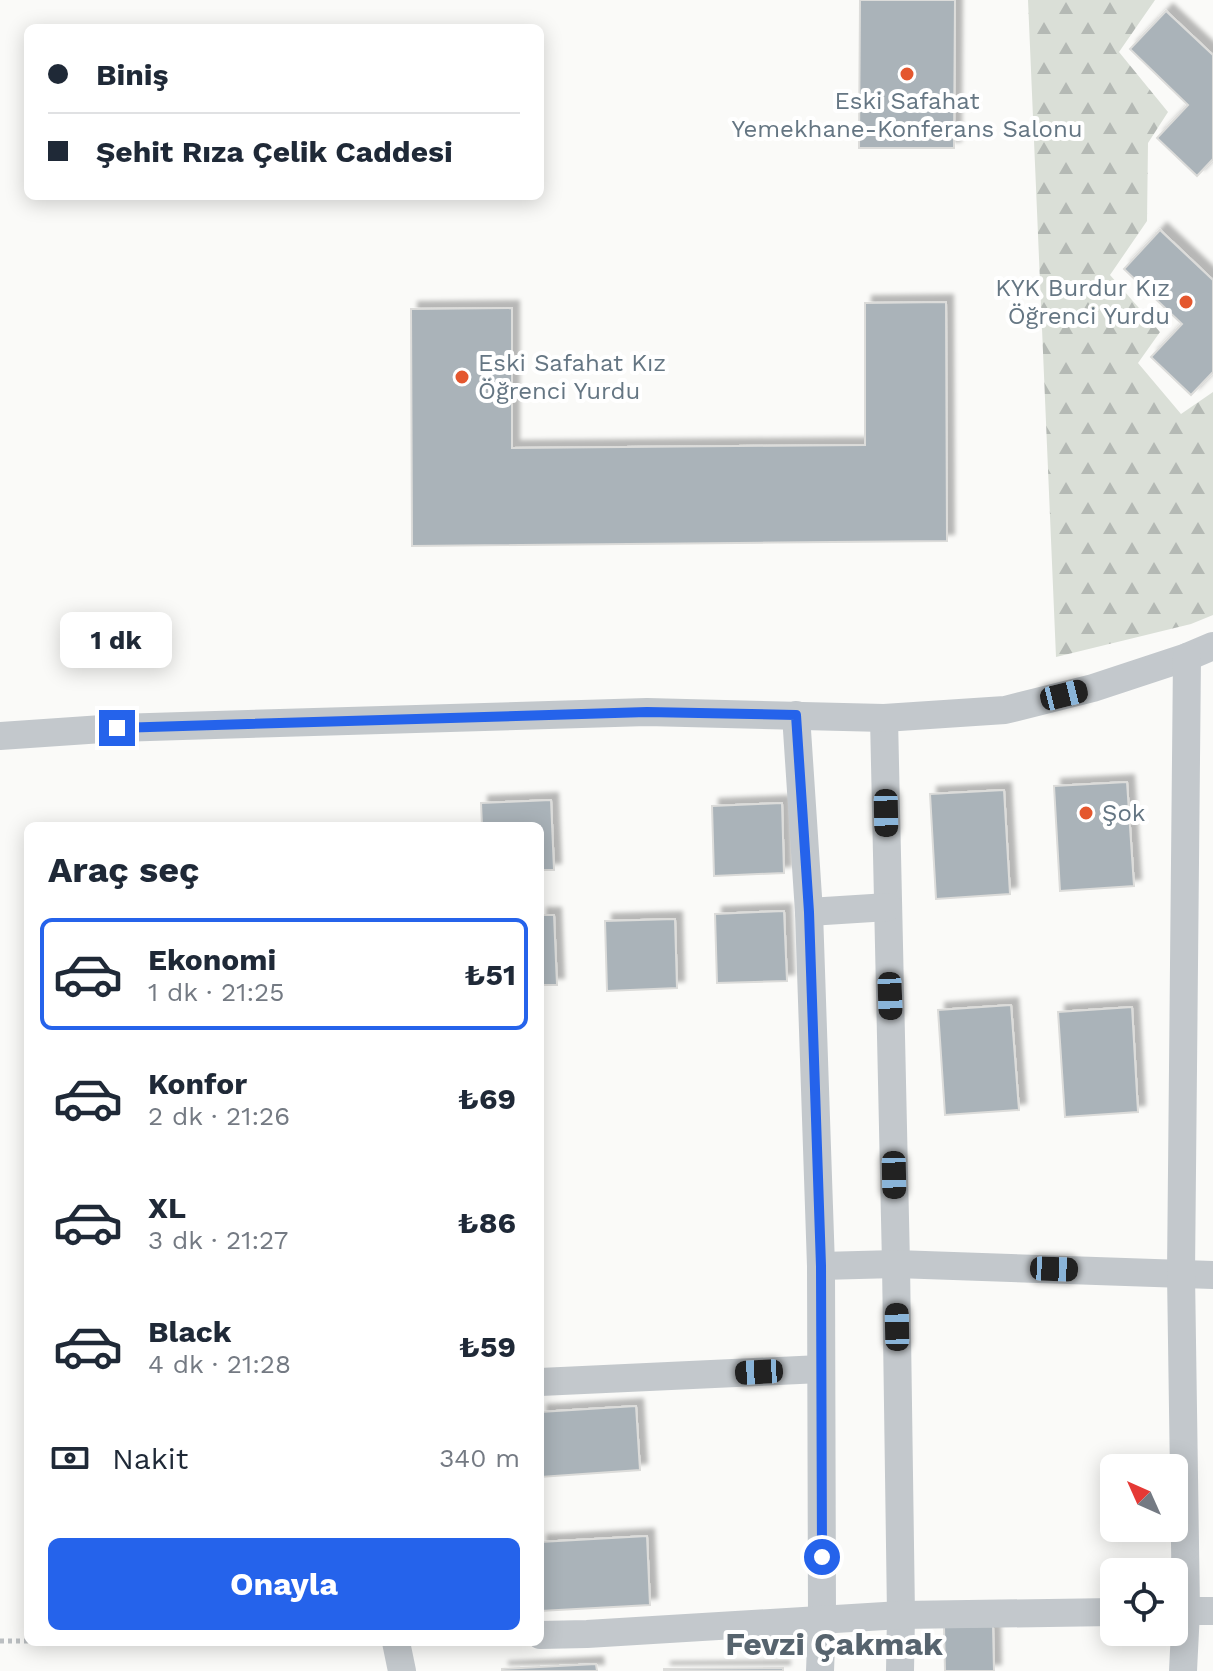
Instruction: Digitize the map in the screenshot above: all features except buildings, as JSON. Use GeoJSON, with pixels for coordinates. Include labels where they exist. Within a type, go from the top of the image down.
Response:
{"type":"FeatureCollection","features":[{"type":"Feature","properties":{"kind":"street"},"geometry":{"type":"LineString","coordinates":[[0,736],[117,728],[647,712],[884,718],[1005,710],[1093,688],[1200,651],[1181,1274],[1191,1611],[1183,1671]]}},
{"type":"Feature","properties":{"kind":"street"},"geometry":{"type":"LineString","coordinates":[[796,715],[809,912],[821,1266],[820,1671]]}},
{"type":"Feature","properties":{"kind":"street"},"geometry":{"type":"LineString","coordinates":[[884,718],[896,1264],[900,1671]]}},
{"type":"Feature","properties":{"kind":"street"},"geometry":{"type":"LineString","coordinates":[[809,912],[888,907]]}},
{"type":"Feature","properties":{"kind":"street"},"geometry":{"type":"LineString","coordinates":[[821,1266],[896,1264],[1213,1275]]}},
{"type":"Feature","properties":{"kind":"street"},"geometry":{"type":"LineString","coordinates":[[544,1382],[821,1369]]}},
{"type":"Feature","properties":{"kind":"street"},"geometry":{"type":"LineString","coordinates":[[544,1635],[901,1615],[1100,1612]]}},
{"type":"Feature","properties":{"kind":"street"},"geometry":{"type":"LineString","coordinates":[[397,1646],[402,1671]]}},
{"type":"Feature","properties":{"kind":"path"},"geometry":{"type":"LineString","coordinates":[[0,1641],[24,1641]]}},
{"type":"Feature","properties":{"kind":"green space"},"geometry":{"type":"Polygon","coordinates":[[[1028,0],[1155,0],[1119,52],[1168,112],[1148,143],[1147,221],[1110,275],[1160,332],[1138,363],[1181,414],[1213,392],[1213,615],[1191,624],[1056,657],[1028,0]]]}},
{"type":"Feature","properties":{"kind":"place","name":"Eski Safahat Yemekhane-Konferans Salonu"},"geometry":{"type":"Point","coordinates":[907,74]}},
{"type":"Feature","properties":{"kind":"place","name":"KYK Burdur Kız Öğrenci Yurdu"},"geometry":{"type":"Point","coordinates":[1186,302]}},
{"type":"Feature","properties":{"kind":"place","name":"Eski Safahat Kız Öğrenci Yurdu"},"geometry":{"type":"Point","coordinates":[462,377]}},
{"type":"Feature","properties":{"kind":"place","name":"Şok"},"geometry":{"type":"Point","coordinates":[1086,813]}},
{"type":"Feature","properties":{"kind":"district","name":"Fevzi Çakmak"},"geometry":{"type":"Point","coordinates":[834,1644]}},
{"type":"Feature","properties":{"kind":"route"},"geometry":{"type":"LineString","coordinates":[[117,728],[647,712],[796,715],[809,912],[821,1266],[822,1557]]}}]}
